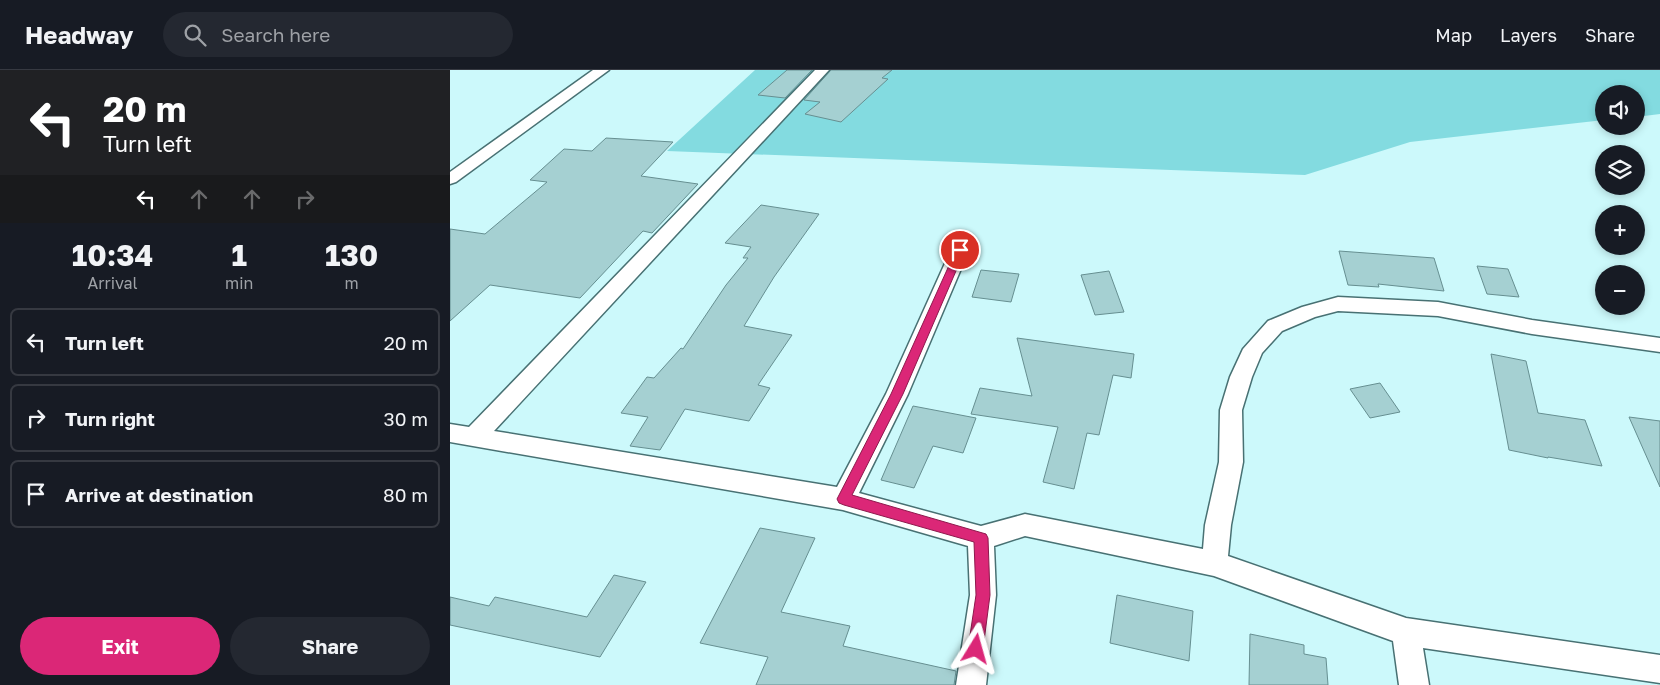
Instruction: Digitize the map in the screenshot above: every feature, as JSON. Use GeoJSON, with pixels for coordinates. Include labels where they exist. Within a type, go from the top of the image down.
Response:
{"type":"FeatureCollection","features":[{"type":"Feature","properties":{"kind":"street"},"geometry":{"type":"LineString","coordinates":[[450,179],[602,70]]}},
{"type":"Feature","properties":{"kind":"street"},"geometry":{"type":"LineString","coordinates":[[462,435],[822,70]]}},
{"type":"Feature","properties":{"kind":"street"},"geometry":{"type":"LineString","coordinates":[[844,499],[897,394],[960,250]]}},
{"type":"Feature","properties":{"kind":"street"},"geometry":{"type":"LineString","coordinates":[[1214,564],[1218,525],[1231,462],[1231,410],[1240,377],[1253,348],[1275,326],[1309,312],[1338,304],[1438,309],[1532,326],[1660,345]]}},
{"type":"Feature","properties":{"kind":"street"},"geometry":{"type":"LineString","coordinates":[[462,435],[844,499],[981,538],[1025,525],[1214,564],[1406,632],[1660,669]]}},
{"type":"Feature","properties":{"kind":"street"},"geometry":{"type":"LineString","coordinates":[[971,685],[983,595],[981,538]]}},
{"type":"Feature","properties":{"kind":"street"},"geometry":{"type":"LineString","coordinates":[[1406,632],[1414,685]]}},
{"type":"Feature","properties":{"kind":"shaded area"},"geometry":{"type":"Polygon","coordinates":[[[755,70],[1660,70],[1660,114],[1645,116],[1645,85],[1595,85],[1595,121],[1410,142],[1305,175],[667,151],[755,70]]]}},
{"type":"Feature","properties":{"kind":"building"},"geometry":{"type":"Polygon","coordinates":[[[787,70],[812,70],[785,98],[758,95],[787,70]]]}},
{"type":"Feature","properties":{"kind":"building"},"geometry":{"type":"Polygon","coordinates":[[[831,70],[892,70],[882,78],[888,79],[841,122],[805,114],[820,102],[804,100],[831,70]]]}},
{"type":"Feature","properties":{"kind":"building"},"geometry":{"type":"Polygon","coordinates":[[[606,138],[673,142],[641,176],[698,184],[652,233],[643,231],[580,298],[490,285],[450,321],[450,229],[485,234],[547,182],[530,180],[564,149],[592,151],[606,138]]]}},
{"type":"Feature","properties":{"kind":"building"},"geometry":{"type":"Polygon","coordinates":[[[761,205],[819,214],[774,277],[744,326],[792,335],[758,385],[770,388],[749,421],[685,409],[660,450],[630,446],[648,417],[621,413],[647,377],[654,378],[681,348],[683,349],[726,285],[748,258],[743,258],[751,247],[725,243],[761,205]]]}},
{"type":"Feature","properties":{"kind":"building"},"geometry":{"type":"Polygon","coordinates":[[[1339,251],[1434,258],[1444,291],[1378,284],[1379,287],[1348,285],[1339,251]]]}},
{"type":"Feature","properties":{"kind":"building"},"geometry":{"type":"Polygon","coordinates":[[[1477,266],[1508,269],[1519,297],[1487,294],[1477,266]]]}},
{"type":"Feature","properties":{"kind":"building"},"geometry":{"type":"Polygon","coordinates":[[[981,270],[1019,274],[1011,302],[972,297],[981,270]]]}},
{"type":"Feature","properties":{"kind":"building"},"geometry":{"type":"Polygon","coordinates":[[[1109,271],[1124,312],[1095,315],[1081,275],[1109,271]]]}},
{"type":"Feature","properties":{"kind":"building"},"geometry":{"type":"Polygon","coordinates":[[[1017,338],[1134,354],[1131,378],[1113,375],[1099,435],[1087,433],[1074,489],[1043,482],[1058,427],[971,414],[980,388],[1032,396],[1017,338]]]}},
{"type":"Feature","properties":{"kind":"building"},"geometry":{"type":"Polygon","coordinates":[[[1491,354],[1526,361],[1538,413],[1585,420],[1602,466],[1509,450],[1491,354]]]}},
{"type":"Feature","properties":{"kind":"building"},"geometry":{"type":"Polygon","coordinates":[[[1380,383],[1400,412],[1370,418],[1350,389],[1380,383]]]}},
{"type":"Feature","properties":{"kind":"building"},"geometry":{"type":"Polygon","coordinates":[[[913,406],[976,418],[963,453],[933,446],[914,488],[881,480],[913,406]]]}},
{"type":"Feature","properties":{"kind":"building"},"geometry":{"type":"Polygon","coordinates":[[[1629,417],[1660,421],[1660,487],[1629,417]]]}},
{"type":"Feature","properties":{"kind":"building"},"geometry":{"type":"Polygon","coordinates":[[[760,528],[815,538],[781,612],[850,626],[843,646],[956,671],[954,685],[756,685],[768,657],[700,643],[760,528]]]}},
{"type":"Feature","properties":{"kind":"building"},"geometry":{"type":"Polygon","coordinates":[[[614,575],[646,582],[600,657],[450,625],[450,597],[489,606],[495,597],[587,617],[614,575]]]}},
{"type":"Feature","properties":{"kind":"building"},"geometry":{"type":"Polygon","coordinates":[[[1117,595],[1193,611],[1189,661],[1110,643],[1117,595]]]}},
{"type":"Feature","properties":{"kind":"building"},"geometry":{"type":"Polygon","coordinates":[[[1250,634],[1304,645],[1304,654],[1326,658],[1328,685],[1249,685],[1250,634]]]}},
{"type":"Feature","properties":{"kind":"route"},"geometry":{"type":"LineString","coordinates":[[960,250],[897,394],[844,499],[981,538],[983,595],[976,649]]}}]}
